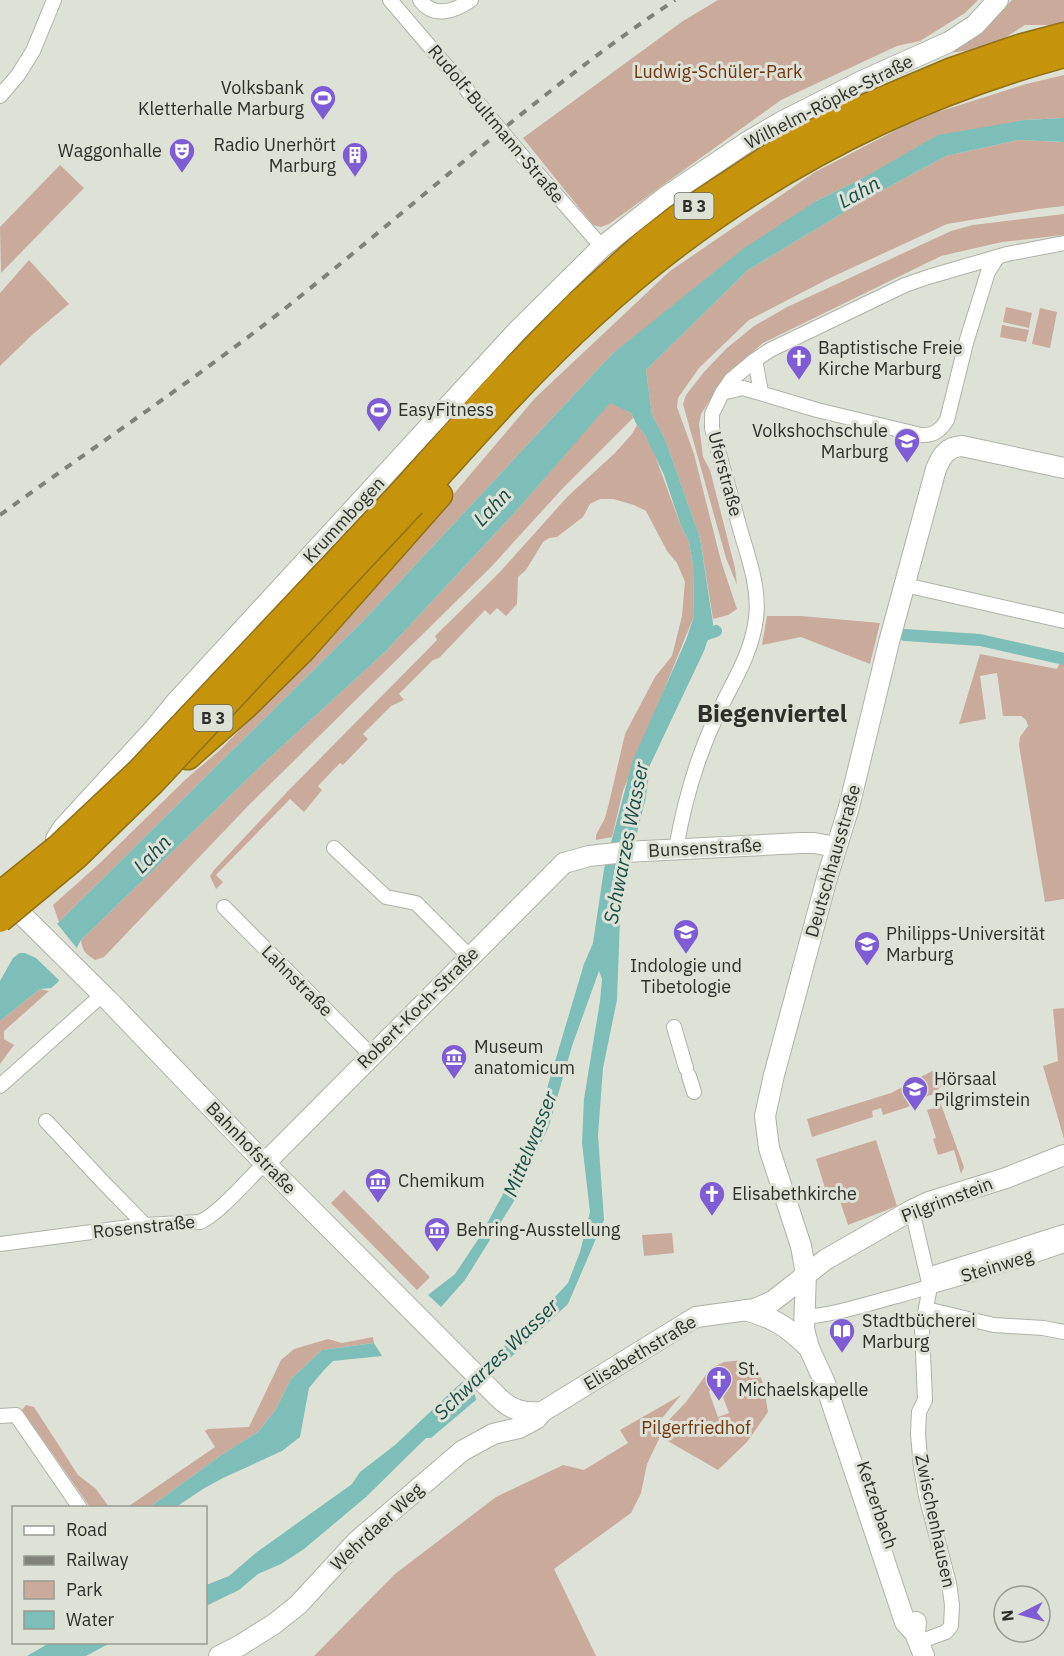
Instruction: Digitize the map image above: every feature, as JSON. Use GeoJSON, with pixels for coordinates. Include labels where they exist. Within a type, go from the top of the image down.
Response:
{"type":"FeatureCollection","features":[{"type":"Feature","properties":{"kind":"highway","name":"B 3"},"geometry":{"type":"LineString","coordinates":[[66,858],[246,706],[333,618],[493,390],[577,304],[645,242],[679,216],[784,147],[855,111],[952,70],[1019,47],[1064,35]]}},
{"type":"Feature","properties":{"kind":"highway","name":"B 3"},"geometry":{"type":"LineString","coordinates":[[7,906],[76,856],[153,782],[547,360],[625,287],[707,221],[752,191],[857,132],[911,108],[1003,73],[1064,55]]}},
{"type":"Feature","properties":{"kind":"main road","name":"Wilhelm-Röpke-Straße"},"geometry":{"type":"LineString","coordinates":[[602,248],[664,198],[747,142],[862,81],[949,42],[975,25],[998,0]]}},
{"type":"Feature","properties":{"kind":"main road","name":"Krummbogen"},"geometry":{"type":"LineString","coordinates":[[7,906],[45,869],[63,828],[90,797],[518,330],[602,248]]}},
{"type":"Feature","properties":{"kind":"main road","name":"Deutschhausstraße"},"geometry":{"type":"LineString","coordinates":[[806,1274],[801,1246],[769,1148],[765,1116],[774,1075],[849,807],[904,585],[936,469],[942,456],[957,446],[1064,468]]}},
{"type":"Feature","properties":{"kind":"main road","name":"Krummbogen"},"geometry":{"type":"LineString","coordinates":[[7,906],[51,882],[66,858],[78,820],[90,797]]}},
{"type":"Feature","properties":{"kind":"main road","name":"Bunsenstraße"},"geometry":{"type":"LineString","coordinates":[[575,858],[648,850],[801,843],[836,847]]}},
{"type":"Feature","properties":{"kind":"main road","name":"Robert-Koch-Straße"},"geometry":{"type":"LineString","coordinates":[[265,1163],[469,956],[564,863],[575,858]]}},
{"type":"Feature","properties":{"kind":"main road"},"geometry":{"type":"LineString","coordinates":[[0,930],[7,906]]}},
{"type":"Feature","properties":{"kind":"main road","name":"Bahnhofstraße"},"geometry":{"type":"LineString","coordinates":[[7,906],[98,992],[503,1402],[523,1413],[542,1412]]}},
{"type":"Feature","properties":{"kind":"main road","name":"Pilgrimstein"},"geometry":{"type":"LineString","coordinates":[[806,1274],[845,1247],[929,1202],[1006,1178],[1064,1155]]}},
{"type":"Feature","properties":{"kind":"main road","name":"Elisabethstraße"},"geometry":{"type":"LineString","coordinates":[[542,1412],[696,1317],[754,1309],[773,1301],[806,1274]]}},
{"type":"Feature","properties":{"kind":"main road","name":"Ketzerbach"},"geometry":{"type":"LineString","coordinates":[[806,1274],[803,1317],[809,1347],[825,1383],[905,1622],[919,1644]]}},
{"type":"Feature","properties":{"kind":"main road"},"geometry":{"type":"LineString","coordinates":[[744,1310],[780,1323],[794,1332],[809,1347]]}},
{"type":"Feature","properties":{"kind":"main road"},"geometry":{"type":"LineString","coordinates":[[499,1432],[506,1418],[503,1402]]}},
{"type":"Feature","properties":{"kind":"main road","name":"Wehrdaer Weg"},"geometry":{"type":"LineString","coordinates":[[219,1656],[274,1624],[298,1605],[357,1541],[462,1451],[499,1432],[519,1428],[536,1419],[542,1412]]}},
{"type":"Feature","properties":{"kind":"street"},"geometry":{"type":"LineString","coordinates":[[0,96],[27,62],[54,0]]}},
{"type":"Feature","properties":{"kind":"street","name":"Rudolf-Bultmann-Straße"},"geometry":{"type":"LineString","coordinates":[[390,0],[602,248]]}},
{"type":"Feature","properties":{"kind":"street"},"geometry":{"type":"LineString","coordinates":[[420,0],[423,5],[436,11],[456,10],[471,0]]}},
{"type":"Feature","properties":{"kind":"street","name":"Uferstraße"},"geometry":{"type":"LineString","coordinates":[[676,849],[683,811],[694,775],[717,715],[746,658],[757,616],[751,566],[712,428],[712,414],[722,393],[731,380],[770,350],[906,285],[968,265],[1064,243]]}},
{"type":"Feature","properties":{"kind":"street"},"geometry":{"type":"LineString","coordinates":[[722,393],[743,388],[827,413],[921,435],[934,434],[947,420],[966,343],[988,272],[997,258]]}},
{"type":"Feature","properties":{"kind":"street"},"geometry":{"type":"LineString","coordinates":[[968,265],[980,274],[984,287]]}},
{"type":"Feature","properties":{"kind":"street"},"geometry":{"type":"LineString","coordinates":[[755,360],[761,392]]}},
{"type":"Feature","properties":{"kind":"street"},"geometry":{"type":"LineString","coordinates":[[904,585],[1064,621]]}},
{"type":"Feature","properties":{"kind":"street"},"geometry":{"type":"LineString","coordinates":[[334,848],[386,897],[416,903],[469,956]]}},
{"type":"Feature","properties":{"kind":"street","name":"Lahnstraße"},"geometry":{"type":"LineString","coordinates":[[224,907],[371,1055]]}},
{"type":"Feature","properties":{"kind":"street"},"geometry":{"type":"LineString","coordinates":[[0,1086],[98,992]]}},
{"type":"Feature","properties":{"kind":"street"},"geometry":{"type":"LineString","coordinates":[[674,1027],[694,1092]]}},
{"type":"Feature","properties":{"kind":"street"},"geometry":{"type":"LineString","coordinates":[[46,1121],[146,1225]]}},
{"type":"Feature","properties":{"kind":"street","name":"Rosenstraße"},"geometry":{"type":"LineString","coordinates":[[0,1244],[146,1225],[206,1220],[265,1163]]}},
{"type":"Feature","properties":{"kind":"street"},"geometry":{"type":"LineString","coordinates":[[912,1210],[929,1281],[926,1309],[994,1325],[1043,1328],[1064,1332]]}},
{"type":"Feature","properties":{"kind":"street"},"geometry":{"type":"LineString","coordinates":[[929,1281],[1064,1232]]}},
{"type":"Feature","properties":{"kind":"street","name":"Steinweg"},"geometry":{"type":"LineString","coordinates":[[803,1317],[823,1316],[929,1281],[999,1267],[1064,1245]]}},
{"type":"Feature","properties":{"kind":"street","name":"Zwischenhausen"},"geometry":{"type":"LineString","coordinates":[[919,1644],[946,1632],[951,1626],[952,1605],[949,1583],[926,1496],[920,1457],[919,1412],[925,1400],[922,1329],[926,1309]]}},
{"type":"Feature","properties":{"kind":"street"},"geometry":{"type":"LineString","coordinates":[[0,1416],[16,1415],[79,1506]]}},
{"type":"Feature","properties":{"kind":"green space","name":"Ludwig-Schüler-Park"},"geometry":{"type":"Polygon","coordinates":[[[718,0],[978,0],[965,13],[920,41],[897,46],[781,100],[609,224],[601,227],[593,225],[523,138],[683,21],[718,0]]]}},
{"type":"Feature","properties":{"kind":"green space"},"geometry":{"type":"Polygon","coordinates":[[[1012,0],[1064,0],[1064,25],[1025,25],[997,43],[971,50],[941,54],[972,40],[1012,0]]]}},
{"type":"Feature","properties":{"kind":"green space"},"geometry":{"type":"Polygon","coordinates":[[[1064,75],[1064,118],[1025,120],[863,178],[816,201],[612,354],[365,619],[59,922],[53,905],[100,863],[186,779],[220,750],[336,633],[535,398],[670,271],[815,172],[904,126],[938,112],[1026,84],[1064,75]]]}},
{"type":"Feature","properties":{"kind":"green space"},"geometry":{"type":"Polygon","coordinates":[[[1018,140],[1064,142],[1064,206],[947,224],[830,278],[749,320],[699,368],[678,398],[677,407],[694,454],[721,561],[737,609],[728,615],[713,619],[700,538],[665,439],[652,415],[646,370],[748,270],[868,198],[946,156],[1018,140]]]}},
{"type":"Feature","properties":{"kind":"green space"},"geometry":{"type":"Polygon","coordinates":[[[60,165],[84,188],[1,273],[0,227],[60,165]]]}},
{"type":"Feature","properties":{"kind":"green space"},"geometry":{"type":"Polygon","coordinates":[[[1064,214],[1064,235],[1002,242],[941,256],[763,343],[725,376],[701,414],[699,425],[703,457],[710,470],[735,568],[737,585],[726,558],[683,404],[686,395],[704,372],[727,348],[754,326],[787,307],[951,231],[973,225],[1064,214]]]}},
{"type":"Feature","properties":{"kind":"green space"},"geometry":{"type":"Polygon","coordinates":[[[29,260],[69,304],[0,366],[0,293],[29,260]]]}},
{"type":"Feature","properties":{"kind":"green space"},"geometry":{"type":"Polygon","coordinates":[[[1006,307],[1032,313],[1029,328],[1003,322],[1006,307]]]}},
{"type":"Feature","properties":{"kind":"green space"},"geometry":{"type":"Polygon","coordinates":[[[1040,308],[1057,312],[1050,348],[1032,344],[1040,308]]]}},
{"type":"Feature","properties":{"kind":"green space"},"geometry":{"type":"Polygon","coordinates":[[[1002,325],[1029,330],[1026,342],[1000,337],[1002,325]]]}},
{"type":"Feature","properties":{"kind":"green space"},"geometry":{"type":"Polygon","coordinates":[[[610,402],[631,413],[633,418],[563,488],[491,567],[248,806],[104,957],[95,960],[87,954],[83,950],[81,940],[267,760],[385,652],[518,509],[610,402]]]}},
{"type":"Feature","properties":{"kind":"green space"},"geometry":{"type":"Polygon","coordinates":[[[637,425],[654,453],[689,542],[693,565],[694,616],[623,791],[612,837],[596,840],[596,835],[605,818],[625,734],[655,677],[672,656],[682,616],[685,582],[677,563],[667,551],[646,511],[613,499],[600,499],[590,504],[583,517],[557,537],[543,542],[526,570],[518,577],[517,604],[506,616],[497,608],[490,615],[485,610],[439,658],[433,660],[399,694],[404,700],[391,706],[363,734],[368,739],[343,765],[340,763],[318,786],[322,790],[304,812],[290,799],[216,875],[223,882],[216,889],[210,876],[214,870],[287,792],[437,640],[435,636],[499,573],[568,496],[615,453],[637,425]]]}},
{"type":"Feature","properties":{"kind":"green space"},"geometry":{"type":"Polygon","coordinates":[[[767,616],[801,616],[880,623],[870,664],[801,637],[762,645],[767,616]]]}},
{"type":"Feature","properties":{"kind":"green space"},"geometry":{"type":"Polygon","coordinates":[[[1064,653],[1064,899],[1045,902],[1019,745],[1020,737],[1028,726],[1026,720],[1021,716],[1003,716],[997,673],[980,676],[986,719],[959,724],[980,654],[1057,669],[1064,653]]]}},
{"type":"Feature","properties":{"kind":"green space"},"geometry":{"type":"Polygon","coordinates":[[[40,989],[49,991],[4,1031],[4,1039],[14,1045],[0,1064],[0,1021],[40,989]]]}},
{"type":"Feature","properties":{"kind":"green space"},"geometry":{"type":"Polygon","coordinates":[[[1064,1008],[1064,1139],[1043,1066],[1058,1061],[1053,1009],[1064,1008]]]}},
{"type":"Feature","properties":{"kind":"green space"},"geometry":{"type":"Polygon","coordinates":[[[932,1071],[947,1081],[936,1091],[964,1167],[961,1174],[954,1150],[938,1155],[933,1139],[936,1138],[927,1110],[938,1107],[934,1094],[918,1099],[919,1104],[916,1103],[883,1115],[881,1108],[872,1111],[873,1117],[812,1137],[807,1119],[891,1093],[932,1071]]]}},
{"type":"Feature","properties":{"kind":"green space"},"geometry":{"type":"Polygon","coordinates":[[[876,1140],[897,1206],[848,1225],[838,1195],[828,1198],[816,1159],[876,1140]]]}},
{"type":"Feature","properties":{"kind":"green space"},"geometry":{"type":"Polygon","coordinates":[[[344,1190],[430,1277],[417,1290],[331,1203],[344,1190]]]}},
{"type":"Feature","properties":{"kind":"green space"},"geometry":{"type":"Polygon","coordinates":[[[672,1233],[674,1253],[644,1256],[642,1235],[672,1233]]]}},
{"type":"Feature","properties":{"kind":"green space"},"geometry":{"type":"Polygon","coordinates":[[[373,1337],[374,1343],[322,1350],[291,1379],[276,1409],[259,1431],[151,1506],[129,1506],[215,1447],[205,1431],[208,1429],[249,1427],[281,1360],[294,1349],[328,1339],[342,1343],[373,1337]]]}},
{"type":"Feature","properties":{"kind":"green space","name":"Pilgerfriedhof"},"geometry":{"type":"Polygon","coordinates":[[[743,1360],[756,1369],[762,1381],[768,1412],[747,1442],[718,1470],[666,1440],[664,1428],[711,1368],[724,1362],[743,1360]],[[711,1388],[709,1392],[718,1417],[729,1413],[720,1389],[711,1388]]]}},
{"type":"Feature","properties":{"kind":"green space"},"geometry":{"type":"Polygon","coordinates":[[[681,1395],[659,1422],[659,1439],[647,1464],[641,1493],[631,1513],[554,1569],[596,1656],[314,1656],[395,1574],[496,1497],[563,1465],[584,1470],[628,1443],[620,1430],[681,1395]]]}},
{"type":"Feature","properties":{"kind":"green space"},"geometry":{"type":"Polygon","coordinates":[[[26,1405],[34,1407],[78,1475],[96,1489],[108,1506],[89,1506],[22,1410],[26,1405]]]}},
{"type":"Feature","properties":{"kind":"water"},"geometry":{"type":"Polygon","coordinates":[[[1064,118],[1064,142],[1018,140],[946,156],[868,198],[748,270],[646,370],[652,415],[665,439],[700,538],[713,624],[704,651],[650,765],[646,797],[629,865],[620,918],[617,1000],[603,1068],[598,1135],[604,1220],[568,1304],[492,1375],[476,1400],[431,1438],[426,1438],[366,1497],[304,1549],[281,1564],[258,1574],[239,1590],[207,1606],[207,1585],[229,1576],[257,1552],[352,1484],[360,1472],[395,1445],[464,1380],[527,1327],[568,1283],[580,1252],[590,1212],[582,1143],[584,1099],[600,1001],[602,979],[599,971],[572,1046],[549,1126],[514,1201],[465,1280],[441,1307],[428,1295],[455,1274],[479,1238],[537,1122],[584,964],[593,943],[604,869],[633,760],[686,640],[694,616],[693,565],[689,542],[681,526],[664,475],[645,435],[631,413],[610,403],[518,509],[385,652],[267,760],[81,940],[58,982],[51,988],[40,989],[0,1021],[0,981],[13,958],[59,922],[365,619],[612,354],[743,249],[816,201],[863,178],[938,135],[1025,120],[1064,118]]]}},
{"type":"Feature","properties":{"kind":"water"},"geometry":{"type":"Polygon","coordinates":[[[374,1343],[382,1356],[333,1361],[309,1388],[300,1437],[282,1451],[223,1478],[178,1506],[151,1506],[259,1431],[276,1409],[291,1379],[322,1350],[374,1343]]]}},
{"type":"Feature","properties":{"kind":"water"},"geometry":{"type":"Polygon","coordinates":[[[48,1644],[108,1644],[86,1656],[27,1656],[48,1644]]]}},
{"type":"Feature","properties":{"kind":"pier"},"geometry":{"type":"Polygon","coordinates":[[[55,921],[79,951],[61,982],[36,958],[25,953],[14,953],[55,921]]]}},
{"type":"Feature","properties":{"kind":"pier"},"geometry":{"type":"Polygon","coordinates":[[[486,1359],[499,1372],[476,1400],[475,1395],[460,1379],[486,1359]]]}},
{"type":"Feature","properties":{"kind":"waterway"},"geometry":{"type":"LineString","coordinates":[[704,635],[716,631]]}},
{"type":"Feature","properties":{"kind":"waterway"},"geometry":{"type":"LineString","coordinates":[[905,635],[980,640],[1064,659]]}},
{"type":"Feature","properties":{"kind":"railway"},"geometry":{"type":"LineString","coordinates":[[0,515],[195,377],[271,320],[534,104],[627,33],[675,0]]}},
{"type":"Feature","properties":{"kind":"place","name":"Volksbank Kletterhalle Marburg"},"geometry":{"type":"Point","coordinates":[323,121]}},
{"type":"Feature","properties":{"kind":"place","name":"Waggonhalle"},"geometry":{"type":"Point","coordinates":[182,174]}},
{"type":"Feature","properties":{"kind":"place","name":"Radio Unerhört Marburg"},"geometry":{"type":"Point","coordinates":[355,178]}},
{"type":"Feature","properties":{"kind":"place","name":"Baptistische Freie Kirche Marburg"},"geometry":{"type":"Point","coordinates":[799,381]}},
{"type":"Feature","properties":{"kind":"place","name":"EasyFitness"},"geometry":{"type":"Point","coordinates":[379,433]}},
{"type":"Feature","properties":{"kind":"place","name":"Volkshochschule Marburg"},"geometry":{"type":"Point","coordinates":[907,464]}},
{"type":"Feature","properties":{"kind":"place","name":"Indologie und Tibetologie"},"geometry":{"type":"Point","coordinates":[686,955]}},
{"type":"Feature","properties":{"kind":"place","name":"Philipps-Universität Marburg"},"geometry":{"type":"Point","coordinates":[867,967]}},
{"type":"Feature","properties":{"kind":"place","name":"Museum anatomicum"},"geometry":{"type":"Point","coordinates":[454,1080]}},
{"type":"Feature","properties":{"kind":"place","name":"Hörsaal Pilgrimstein"},"geometry":{"type":"Point","coordinates":[915,1112]}},
{"type":"Feature","properties":{"kind":"place","name":"Chemikum"},"geometry":{"type":"Point","coordinates":[378,1204]}},
{"type":"Feature","properties":{"kind":"place","name":"Elisabethkirche"},"geometry":{"type":"Point","coordinates":[712,1217]}},
{"type":"Feature","properties":{"kind":"place","name":"Behring-Ausstellung"},"geometry":{"type":"Point","coordinates":[437,1253]}},
{"type":"Feature","properties":{"kind":"place","name":"Stadtbücherei Marburg"},"geometry":{"type":"Point","coordinates":[842,1354]}},
{"type":"Feature","properties":{"kind":"place","name":"St. Michaelskapelle"},"geometry":{"type":"Point","coordinates":[719,1402]}},
{"type":"Feature","properties":{"kind":"district","name":"Biegenviertel"},"geometry":{"type":"Point","coordinates":[772,714]}},
{"type":"Feature","properties":{"kind":"water label","name":"Lahn"},"geometry":{"type":"Point","coordinates":[859,192]}},
{"type":"Feature","properties":{"kind":"water label","name":"Lahn"},"geometry":{"type":"Point","coordinates":[492,507]}},
{"type":"Feature","properties":{"kind":"water label","name":"Schwarzes Wasser"},"geometry":{"type":"Point","coordinates":[626,843]}},
{"type":"Feature","properties":{"kind":"water label","name":"Lahn"},"geometry":{"type":"Point","coordinates":[152,854]}},
{"type":"Feature","properties":{"kind":"water label","name":"Mittelwasser"},"geometry":{"type":"Point","coordinates":[530,1144]}},
{"type":"Feature","properties":{"kind":"water label","name":"Schwarzes Wasser"},"geometry":{"type":"Point","coordinates":[496,1359]}}]}
